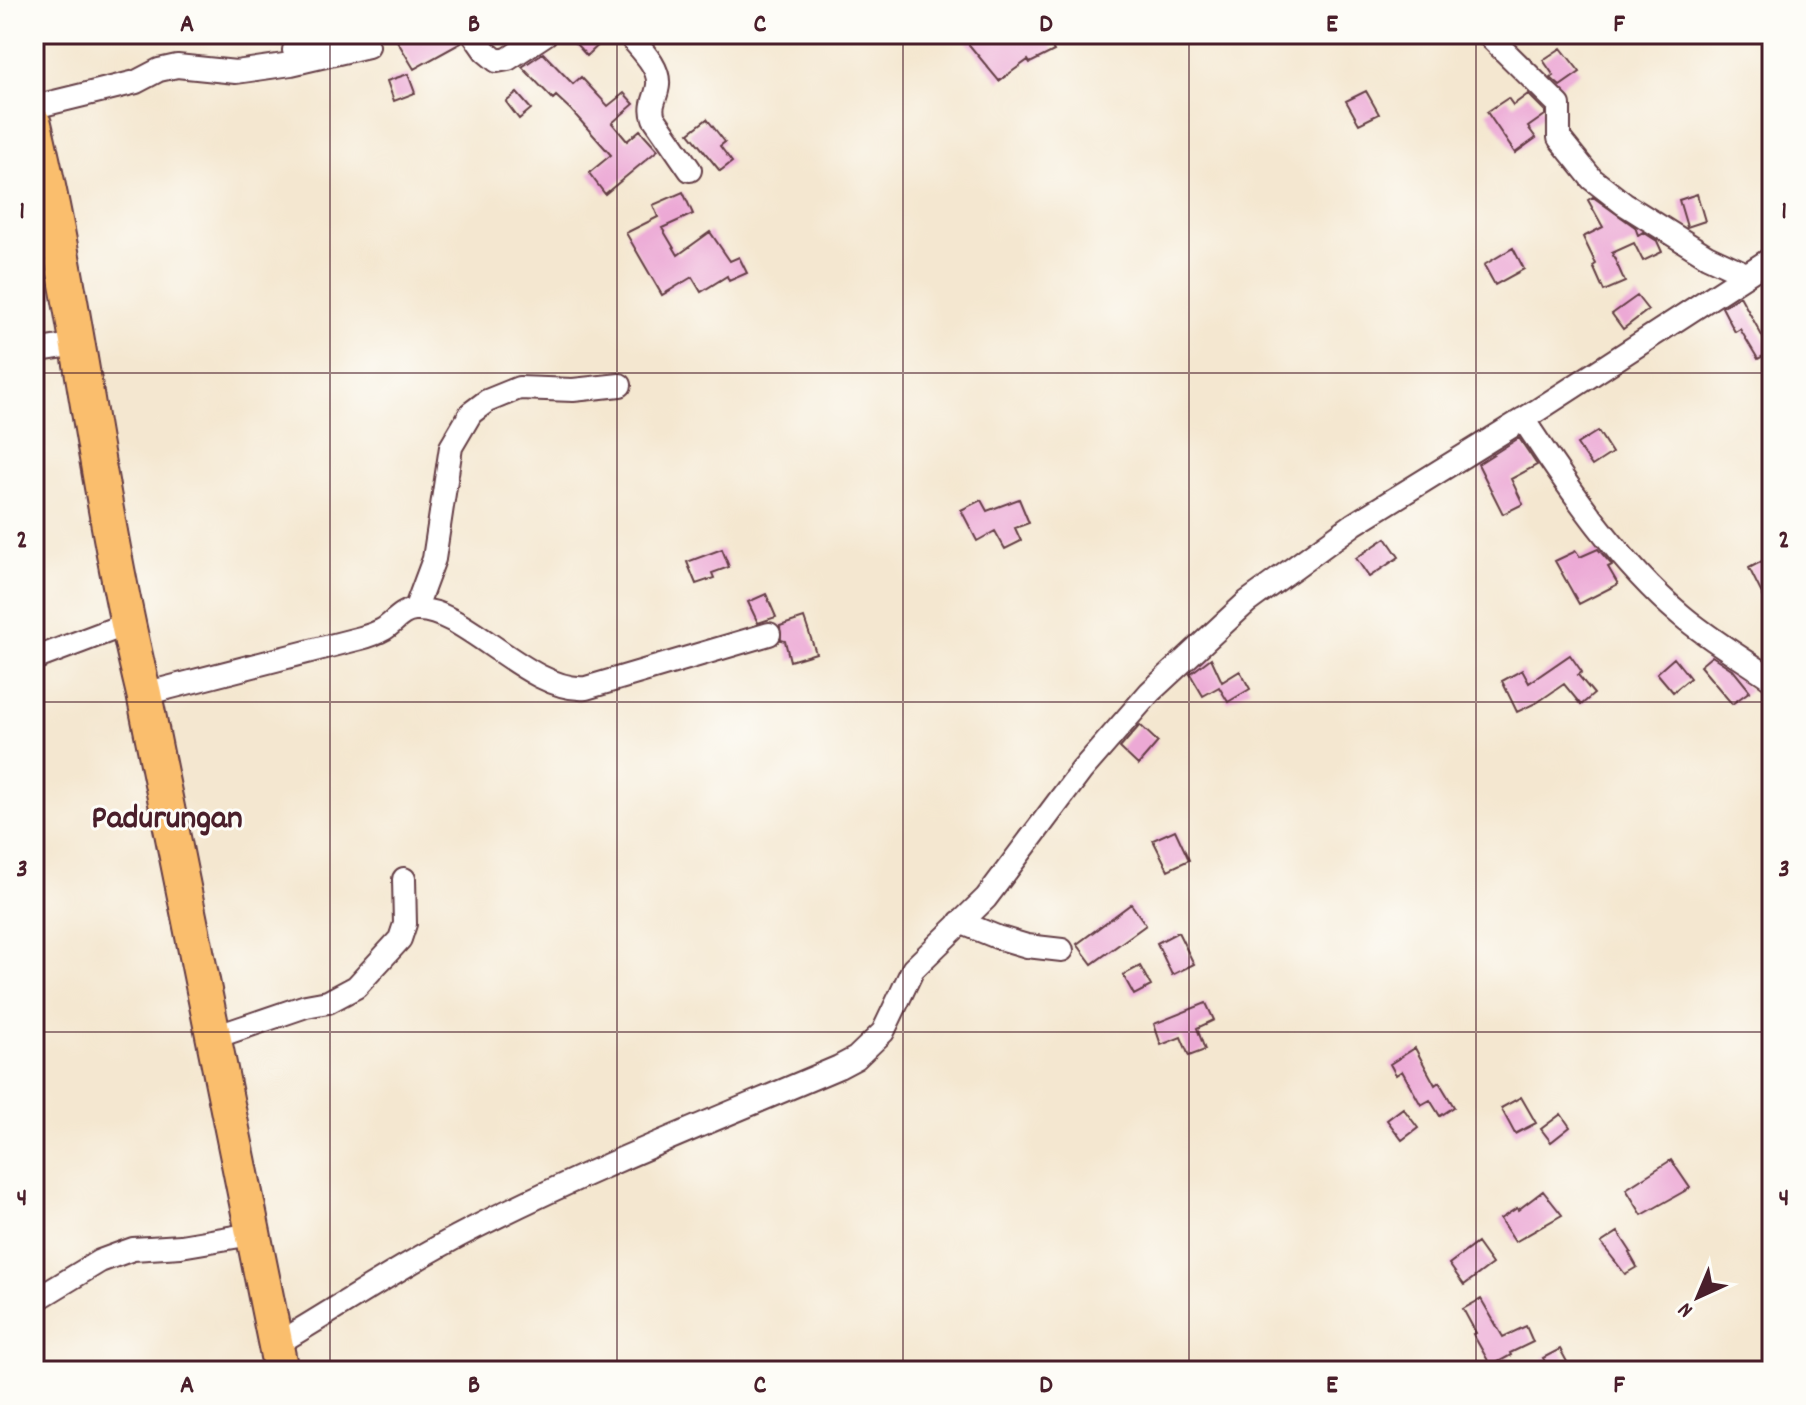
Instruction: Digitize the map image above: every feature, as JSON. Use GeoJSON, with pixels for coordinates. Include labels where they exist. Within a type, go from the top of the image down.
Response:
{"type":"FeatureCollection","features":[{"type":"Feature","properties":{"kind":"highway"},"geometry":{"type":"LineString","coordinates":[[34,124],[127,624],[144,694],[278,1358]]}},
{"type":"Feature","properties":{"kind":"street"},"geometry":{"type":"LineString","coordinates":[[34,96],[145,70],[170,55],[186,53],[227,59],[260,57],[314,45],[332,34]]}},
{"type":"Feature","properties":{"kind":"street"},"geometry":{"type":"LineString","coordinates":[[473,34],[497,61],[508,59],[546,34]]}},
{"type":"Feature","properties":{"kind":"street"},"geometry":{"type":"LineString","coordinates":[[628,34],[656,72],[659,83],[651,110],[654,118],[690,170]]}},
{"type":"Feature","properties":{"kind":"street"},"geometry":{"type":"LineString","coordinates":[[1487,34],[1559,105],[1559,138],[1592,179],[1624,204],[1707,256],[1746,274]]}},
{"type":"Feature","properties":{"kind":"street"},"geometry":{"type":"LineString","coordinates":[[34,107],[136,82],[159,70],[177,66],[236,72],[291,64],[368,46]]}},
{"type":"Feature","properties":{"kind":"street"},"geometry":{"type":"LineString","coordinates":[[278,1358],[392,1273],[472,1229],[573,1180],[856,1058],[883,1032],[913,969],[986,898],[1082,770],[1150,692],[1247,602],[1354,524],[1772,258]]}},
{"type":"Feature","properties":{"kind":"street"},"geometry":{"type":"LineString","coordinates":[[34,351],[77,344]]}},
{"type":"Feature","properties":{"kind":"street"},"geometry":{"type":"LineString","coordinates":[[415,610],[434,559],[451,447],[471,413],[487,401],[519,388],[573,390],[620,385]]}},
{"type":"Feature","properties":{"kind":"street"},"geometry":{"type":"LineString","coordinates":[[1523,419],[1567,487],[1642,576],[1681,616],[1772,679]]}},
{"type":"Feature","properties":{"kind":"street"},"geometry":{"type":"LineString","coordinates":[[144,694],[361,638],[386,628],[397,617],[415,610],[444,616],[497,651],[558,685],[572,689],[586,688],[769,634]]}},
{"type":"Feature","properties":{"kind":"street"},"geometry":{"type":"LineString","coordinates":[[34,659],[127,624]]}},
{"type":"Feature","properties":{"kind":"street"},"geometry":{"type":"LineString","coordinates":[[212,1038],[306,1006],[328,1002],[356,987],[400,939],[405,924],[404,879]]}},
{"type":"Feature","properties":{"kind":"street"},"geometry":{"type":"LineString","coordinates":[[960,922],[1027,946],[1062,950]]}},
{"type":"Feature","properties":{"kind":"street"},"geometry":{"type":"LineString","coordinates":[[34,1301],[100,1261],[133,1249],[181,1246],[252,1234]]}},
{"type":"Feature","properties":{"kind":"building"},"geometry":{"type":"Polygon","coordinates":[[[393,34],[456,34],[461,43],[414,69],[393,34]]]}},
{"type":"Feature","properties":{"kind":"building"},"geometry":{"type":"Polygon","coordinates":[[[567,34],[610,34],[587,56],[567,34]]]}},
{"type":"Feature","properties":{"kind":"building"},"geometry":{"type":"Polygon","coordinates":[[[974,34],[1045,34],[1054,51],[1030,63],[1028,60],[999,81],[966,41],[974,34]]]}},
{"type":"Feature","properties":{"kind":"building"},"geometry":{"type":"Polygon","coordinates":[[[1561,48],[1580,72],[1560,86],[1551,78],[1554,76],[1543,60],[1561,48]]]}},
{"type":"Feature","properties":{"kind":"building"},"geometry":{"type":"Polygon","coordinates":[[[543,53],[573,84],[581,77],[608,106],[624,93],[634,104],[612,123],[627,141],[640,130],[658,150],[605,194],[589,173],[611,155],[571,110],[556,96],[553,99],[522,67],[543,53]]]}},
{"type":"Feature","properties":{"kind":"building"},"geometry":{"type":"Polygon","coordinates":[[[408,74],[415,93],[394,101],[387,81],[408,74]]]}},
{"type":"Feature","properties":{"kind":"building"},"geometry":{"type":"Polygon","coordinates":[[[1366,91],[1379,114],[1359,124],[1346,101],[1366,91]]]}},
{"type":"Feature","properties":{"kind":"building"},"geometry":{"type":"Polygon","coordinates":[[[517,93],[531,109],[519,119],[506,102],[517,93]]]}},
{"type":"Feature","properties":{"kind":"building"},"geometry":{"type":"Polygon","coordinates":[[[1528,94],[1545,111],[1545,115],[1528,127],[1536,138],[1515,153],[1487,112],[1508,98],[1513,105],[1528,94]]]}},
{"type":"Feature","properties":{"kind":"building"},"geometry":{"type":"Polygon","coordinates":[[[707,119],[725,142],[720,146],[732,162],[720,171],[689,133],[707,119]]]}},
{"type":"Feature","properties":{"kind":"building"},"geometry":{"type":"Polygon","coordinates":[[[683,192],[693,214],[662,228],[678,255],[710,232],[730,261],[739,257],[747,273],[729,281],[727,276],[701,292],[692,277],[662,295],[626,233],[658,217],[653,205],[683,192]]]}},
{"type":"Feature","properties":{"kind":"building"},"geometry":{"type":"Polygon","coordinates":[[[1697,194],[1705,221],[1687,227],[1679,200],[1697,194]]]}},
{"type":"Feature","properties":{"kind":"building"},"geometry":{"type":"Polygon","coordinates":[[[1593,197],[1635,227],[1638,235],[1643,232],[1657,241],[1662,252],[1643,261],[1634,243],[1612,253],[1625,282],[1604,291],[1583,237],[1603,227],[1588,200],[1593,197]]]}},
{"type":"Feature","properties":{"kind":"building"},"geometry":{"type":"Polygon","coordinates":[[[1513,248],[1524,269],[1495,285],[1484,265],[1513,248]]]}},
{"type":"Feature","properties":{"kind":"building"},"geometry":{"type":"Polygon","coordinates":[[[1637,296],[1648,310],[1623,329],[1612,314],[1637,296]]]}},
{"type":"Feature","properties":{"kind":"building"},"geometry":{"type":"Polygon","coordinates":[[[1740,296],[1771,352],[1758,359],[1740,329],[1735,332],[1722,307],[1740,296]]]}},
{"type":"Feature","properties":{"kind":"building"},"geometry":{"type":"Polygon","coordinates":[[[1598,431],[1612,453],[1592,466],[1577,444],[1598,431]]]}},
{"type":"Feature","properties":{"kind":"building"},"geometry":{"type":"Polygon","coordinates":[[[1519,438],[1537,465],[1511,479],[1523,504],[1503,514],[1478,464],[1519,438]]]}},
{"type":"Feature","properties":{"kind":"building"},"geometry":{"type":"Polygon","coordinates":[[[1019,499],[1029,523],[1015,528],[1021,541],[1005,549],[995,531],[977,541],[961,510],[981,500],[987,511],[1019,499]]]}},
{"type":"Feature","properties":{"kind":"building"},"geometry":{"type":"Polygon","coordinates":[[[1386,538],[1399,557],[1369,577],[1356,558],[1386,538]]]}},
{"type":"Feature","properties":{"kind":"building"},"geometry":{"type":"Polygon","coordinates":[[[722,549],[729,567],[712,573],[714,578],[696,584],[687,562],[722,549]]]}},
{"type":"Feature","properties":{"kind":"building"},"geometry":{"type":"Polygon","coordinates":[[[1598,549],[1612,565],[1608,567],[1618,584],[1579,604],[1555,561],[1576,551],[1580,557],[1598,549]]]}},
{"type":"Feature","properties":{"kind":"building"},"geometry":{"type":"Polygon","coordinates":[[[1772,556],[1772,592],[1763,596],[1749,568],[1772,556]]]}},
{"type":"Feature","properties":{"kind":"building"},"geometry":{"type":"Polygon","coordinates":[[[766,594],[776,617],[758,623],[748,602],[766,594]]]}},
{"type":"Feature","properties":{"kind":"building"},"geometry":{"type":"Polygon","coordinates":[[[804,618],[816,653],[790,661],[785,641],[781,640],[780,626],[804,618]]]}},
{"type":"Feature","properties":{"kind":"building"},"geometry":{"type":"Polygon","coordinates":[[[1570,655],[1582,672],[1578,675],[1594,694],[1581,705],[1564,684],[1517,712],[1502,681],[1522,670],[1529,683],[1570,655]]]}},
{"type":"Feature","properties":{"kind":"building"},"geometry":{"type":"Polygon","coordinates":[[[1712,656],[1733,670],[1750,691],[1732,704],[1700,666],[1712,656]]]}},
{"type":"Feature","properties":{"kind":"building"},"geometry":{"type":"Polygon","coordinates":[[[1211,658],[1222,682],[1240,671],[1250,689],[1228,702],[1219,687],[1203,696],[1190,674],[1211,658]]]}},
{"type":"Feature","properties":{"kind":"building"},"geometry":{"type":"Polygon","coordinates":[[[1674,658],[1690,678],[1673,692],[1657,673],[1674,658]]]}},
{"type":"Feature","properties":{"kind":"building"},"geometry":{"type":"Polygon","coordinates":[[[1140,725],[1158,742],[1138,765],[1120,748],[1140,725]]]}},
{"type":"Feature","properties":{"kind":"building"},"geometry":{"type":"Polygon","coordinates":[[[1175,830],[1189,860],[1168,870],[1153,840],[1175,830]]]}},
{"type":"Feature","properties":{"kind":"building"},"geometry":{"type":"Polygon","coordinates":[[[1131,904],[1146,925],[1092,964],[1077,944],[1131,904]]]}},
{"type":"Feature","properties":{"kind":"building"},"geometry":{"type":"Polygon","coordinates":[[[1178,932],[1194,964],[1172,975],[1157,943],[1178,932]]]}},
{"type":"Feature","properties":{"kind":"building"},"geometry":{"type":"Polygon","coordinates":[[[1140,966],[1151,986],[1134,995],[1123,975],[1140,966]]]}},
{"type":"Feature","properties":{"kind":"building"},"geometry":{"type":"Polygon","coordinates":[[[1206,1003],[1214,1020],[1197,1028],[1205,1050],[1189,1056],[1181,1037],[1161,1045],[1154,1024],[1206,1003]]]}},
{"type":"Feature","properties":{"kind":"building"},"geometry":{"type":"Polygon","coordinates":[[[1415,1048],[1435,1085],[1439,1082],[1454,1107],[1440,1116],[1430,1100],[1421,1105],[1402,1071],[1396,1075],[1390,1064],[1415,1048]]]}},
{"type":"Feature","properties":{"kind":"building"},"geometry":{"type":"Polygon","coordinates":[[[1521,1097],[1536,1123],[1515,1134],[1501,1108],[1521,1097]]]}},
{"type":"Feature","properties":{"kind":"building"},"geometry":{"type":"Polygon","coordinates":[[[1403,1108],[1418,1128],[1402,1140],[1387,1120],[1403,1108]]]}},
{"type":"Feature","properties":{"kind":"building"},"geometry":{"type":"Polygon","coordinates":[[[1561,1114],[1570,1127],[1551,1142],[1541,1129],[1561,1114]]]}},
{"type":"Feature","properties":{"kind":"building"},"geometry":{"type":"Polygon","coordinates":[[[1671,1160],[1690,1188],[1642,1215],[1626,1189],[1671,1160]]]}},
{"type":"Feature","properties":{"kind":"building"},"geometry":{"type":"Polygon","coordinates":[[[1543,1191],[1562,1215],[1515,1242],[1500,1219],[1543,1191]]]}},
{"type":"Feature","properties":{"kind":"building"},"geometry":{"type":"Polygon","coordinates":[[[1618,1232],[1637,1267],[1625,1274],[1601,1243],[1618,1232]]]}},
{"type":"Feature","properties":{"kind":"building"},"geometry":{"type":"Polygon","coordinates":[[[1477,1243],[1492,1264],[1464,1285],[1449,1264],[1477,1243]]]}},
{"type":"Feature","properties":{"kind":"building"},"geometry":{"type":"Polygon","coordinates":[[[1481,1299],[1503,1337],[1526,1326],[1533,1342],[1491,1366],[1463,1309],[1481,1299]]]}},
{"type":"Feature","properties":{"kind":"building"},"geometry":{"type":"Polygon","coordinates":[[[1560,1349],[1572,1371],[1550,1371],[1543,1358],[1560,1349]]]}},
{"type":"Feature","properties":{"kind":"district","name":"Padurungan"},"geometry":{"type":"Point","coordinates":[167,815]}}]}
